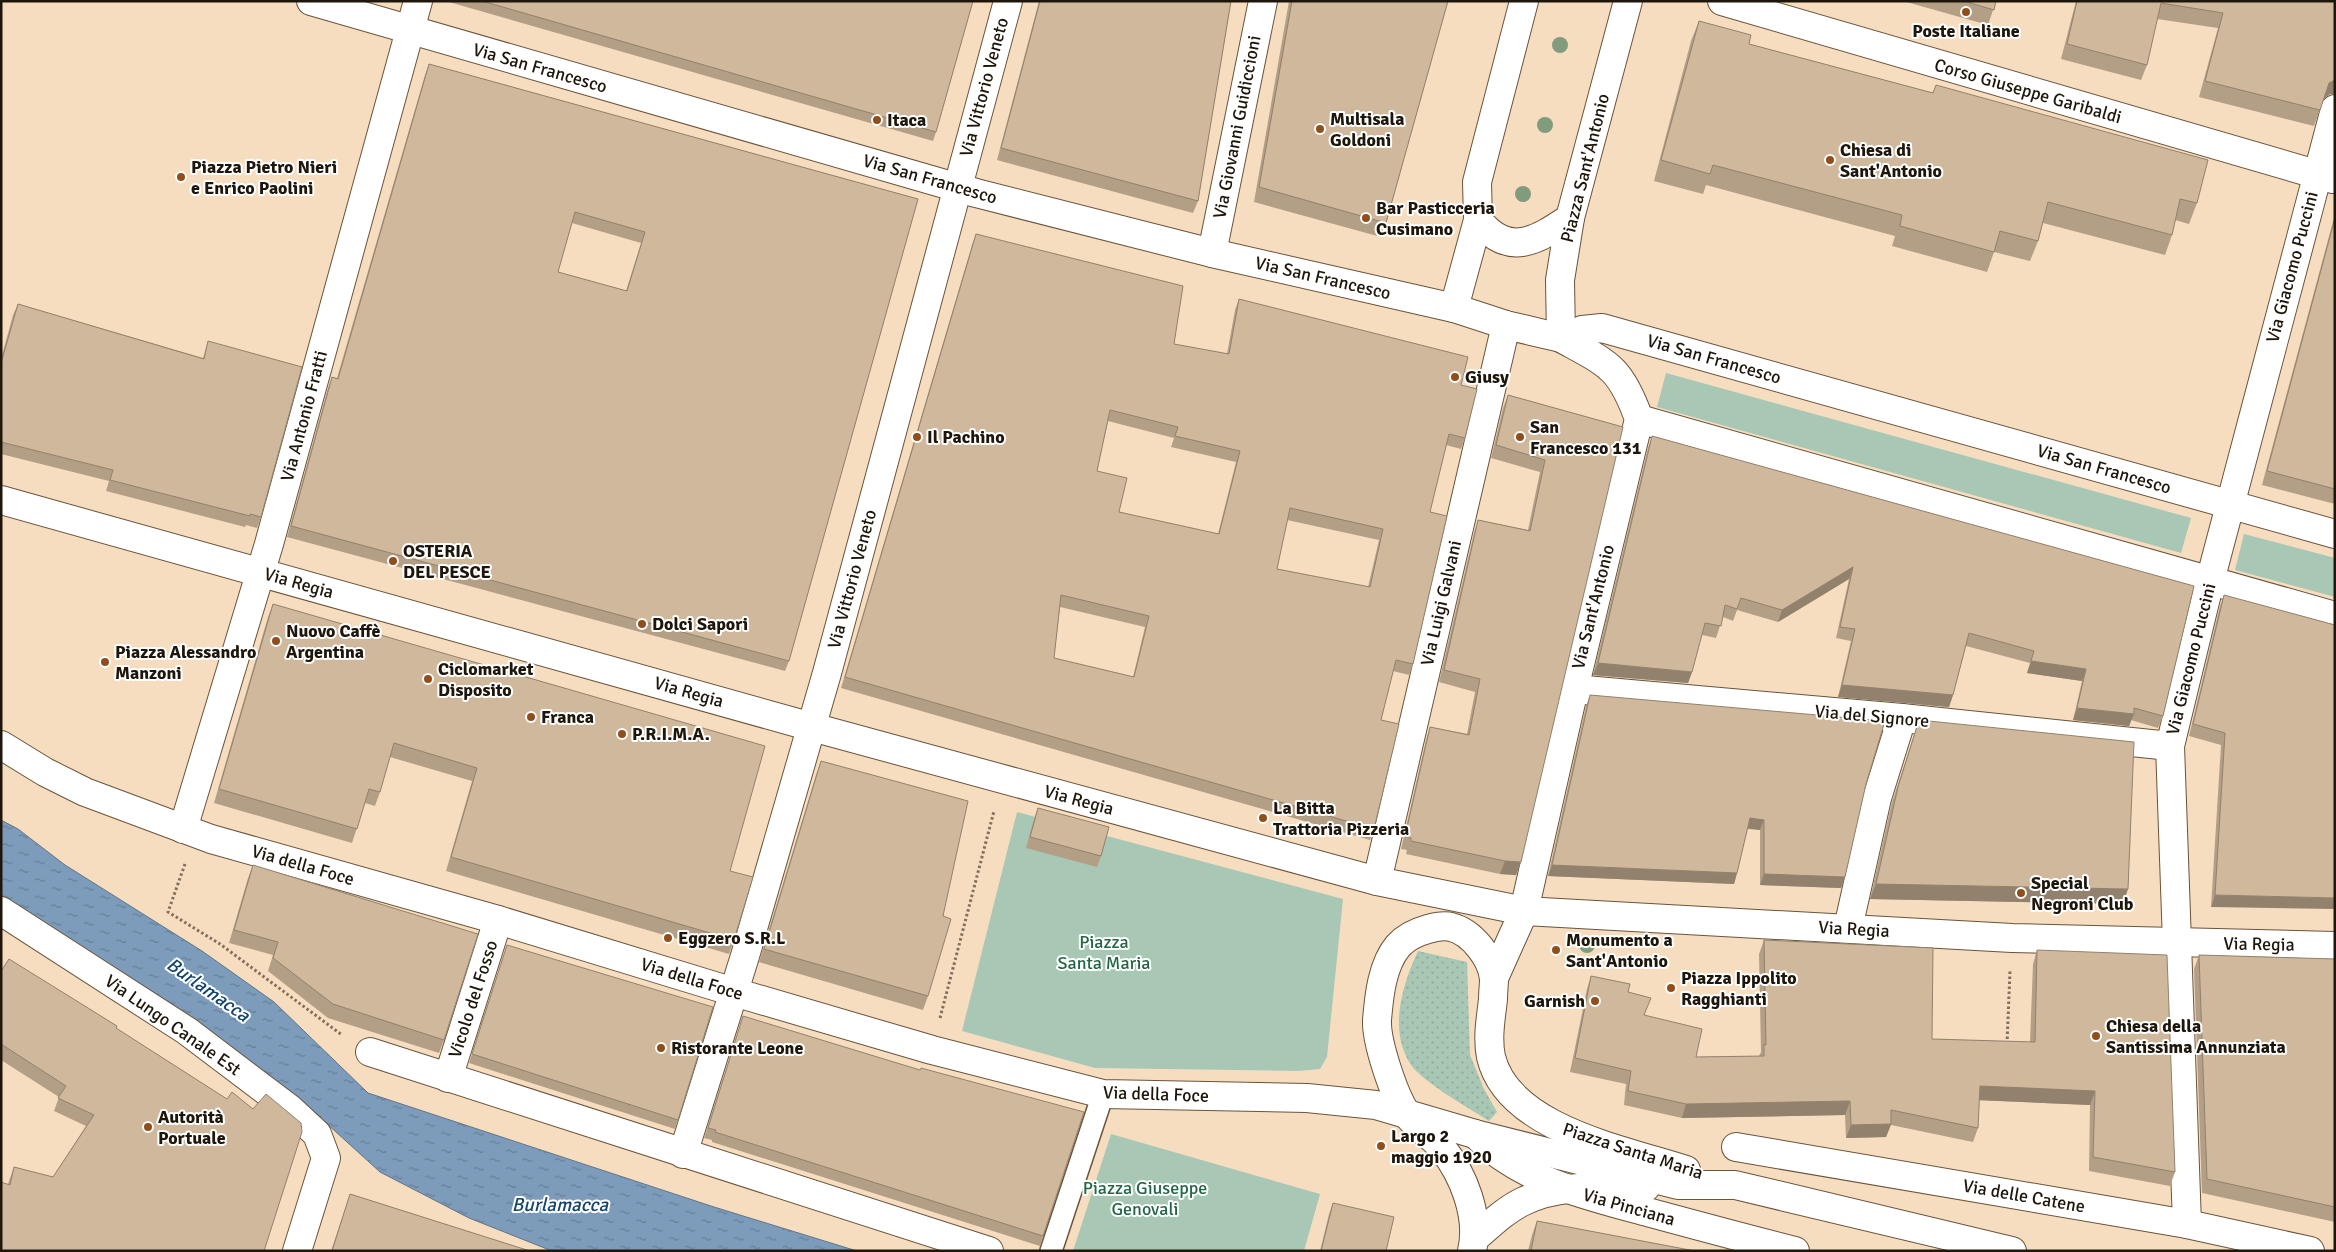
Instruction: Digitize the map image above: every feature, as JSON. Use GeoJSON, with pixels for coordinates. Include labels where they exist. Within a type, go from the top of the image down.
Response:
{"type":"FeatureCollection","features":[{"type":"Feature","properties":{"kind":"street","name":"Via San Francesco"},"geometry":{"type":"LineString","coordinates":[[310,1],[957,187],[1212,254],[1454,308],[1506,325],[1561,338],[1582,330],[1602,328],[2335,534]]}},
{"type":"Feature","properties":{"kind":"street","name":"Via Antonio Fratti"},"geometry":{"type":"LineString","coordinates":[[184,829],[260,572],[418,1]]}},
{"type":"Feature","properties":{"kind":"street","name":"Via Vittorio Veneto"},"geometry":{"type":"LineString","coordinates":[[683,1154],[734,992],[812,727],[1008,1]]}},
{"type":"Feature","properties":{"kind":"street","name":"Via Giovanni Guidiccioni"},"geometry":{"type":"LineString","coordinates":[[1212,254],[1263,1]]}},
{"type":"Feature","properties":{"kind":"street"},"geometry":{"type":"LineString","coordinates":[[1454,308],[1478,220],[1477,182],[1524,1]]}},
{"type":"Feature","properties":{"kind":"street","name":"Piazza Sant'Antonio"},"geometry":{"type":"LineString","coordinates":[[1561,338],[1560,280],[1570,218],[1628,1]]}},
{"type":"Feature","properties":{"kind":"street","name":"Corso Giuseppe Garibaldi"},"geometry":{"type":"LineString","coordinates":[[1722,1],[2326,176]]}},
{"type":"Feature","properties":{"kind":"street","name":"Via Giacomo Puccini"},"geometry":{"type":"LineString","coordinates":[[2187,1224],[2170,746],[2230,504],[2326,176],[2335,109]]}},
{"type":"Feature","properties":{"kind":"street"},"geometry":{"type":"LineString","coordinates":[[1478,220],[1494,236],[1506,241],[1522,243],[1542,236],[1570,218]]}},
{"type":"Feature","properties":{"kind":"street","name":"Via Luigi Galvani"},"geometry":{"type":"LineString","coordinates":[[1377,880],[1506,325]]}},
{"type":"Feature","properties":{"kind":"street"},"geometry":{"type":"LineString","coordinates":[[1561,338],[1601,360],[1616,372],[1627,389],[1639,419],[2335,616]]}},
{"type":"Feature","properties":{"kind":"street","name":"Via Sant'Antonio"},"geometry":{"type":"LineString","coordinates":[[1524,911],[1574,689],[1639,419]]}},
{"type":"Feature","properties":{"kind":"street","name":"Via Regia"},"geometry":{"type":"LineString","coordinates":[[1,500],[1002,779],[1377,880],[1524,911],[2012,938],[2335,946]]}},
{"type":"Feature","properties":{"kind":"street","name":"Via del Signore"},"geometry":{"type":"LineString","coordinates":[[1574,689],[1902,718],[2170,746]]}},
{"type":"Feature","properties":{"kind":"street"},"geometry":{"type":"LineString","coordinates":[[1848,928],[1877,798],[1902,718]]}},
{"type":"Feature","properties":{"kind":"street","name":"Via della Foce"},"geometry":{"type":"LineString","coordinates":[[1,745],[45,772],[85,792],[211,839],[498,920],[932,1050],[1103,1094],[1314,1098],[1376,1105],[1475,1134],[1678,1185]]}},
{"type":"Feature","properties":{"kind":"street","name":"Via Regia"},"geometry":{"type":"LineString","coordinates":[[1377,880],[1451,927]]}},
{"type":"Feature","properties":{"kind":"street","name":"Via Lungo Canale Est"},"geometry":{"type":"LineString","coordinates":[[1,911],[214,1050],[305,1122],[317,1134],[326,1158],[296,1251]]}},
{"type":"Feature","properties":{"kind":"street","name":"Piazza Santa Maria"},"geometry":{"type":"LineString","coordinates":[[1524,911],[1494,978],[1489,1043],[1497,1074],[1520,1103],[1554,1125],[1576,1135],[1735,1185]]}},
{"type":"Feature","properties":{"kind":"street","name":"Vicolo del Fosso"},"geometry":{"type":"LineString","coordinates":[[448,1078],[498,920]]}},
{"type":"Feature","properties":{"kind":"street"},"geometry":{"type":"LineString","coordinates":[[1451,927],[1424,930],[1411,935],[1403,941],[1390,958],[1382,986],[1377,1022],[1379,1041],[1388,1070],[1406,1114],[1442,1148],[1464,1185],[1471,1210],[1473,1244]]}},
{"type":"Feature","properties":{"kind":"street","name":"Piazza Santa Maria"},"geometry":{"type":"LineString","coordinates":[[1451,927],[1474,941],[1484,952],[1494,978]]}},
{"type":"Feature","properties":{"kind":"street"},"geometry":{"type":"LineString","coordinates":[[370,1052],[988,1251]]}},
{"type":"Feature","properties":{"kind":"street","name":"Via Pinciana"},"geometry":{"type":"LineString","coordinates":[[1475,1134],[1487,1147],[1513,1165],[1562,1188],[1781,1249]]}},
{"type":"Feature","properties":{"kind":"street","name":"Via delle Catene"},"geometry":{"type":"LineString","coordinates":[[1736,1147],[2187,1224],[2310,1251]]}},
{"type":"Feature","properties":{"kind":"street"},"geometry":{"type":"LineString","coordinates":[[1473,1244],[1504,1212],[1522,1201],[1562,1188],[1735,1185],[2012,1251]]}},
{"type":"Feature","properties":{"kind":"lane"},"geometry":{"type":"LineString","coordinates":[[1051,1251],[1103,1094]]}},
{"type":"Feature","properties":{"kind":"path"},"geometry":{"type":"LineString","coordinates":[[932,1050],[1002,779]]}},
{"type":"Feature","properties":{"kind":"path"},"geometry":{"type":"LineString","coordinates":[[211,839],[205,855],[190,850],[168,912],[220,944],[342,1036],[370,1052]]}},
{"type":"Feature","properties":{"kind":"path"},"geometry":{"type":"LineString","coordinates":[[2007,1049],[2012,938]]}},
{"type":"Feature","properties":{"kind":"green space"},"geometry":{"type":"Polygon","coordinates":[[[1666,373],[2191,518],[2181,553],[1657,407],[1666,373]]]}},
{"type":"Feature","properties":{"kind":"green space"},"geometry":{"type":"Polygon","coordinates":[[[2244,534],[2335,558],[2335,597],[2235,570],[2244,534]]]}},
{"type":"Feature","properties":{"kind":"green space","name":"Piazza Santa Maria"},"geometry":{"type":"Polygon","coordinates":[[[1017,812],[1343,899],[1327,1057],[1320,1069],[1298,1071],[1095,1068],[962,1031],[1017,812]]]}},
{"type":"Feature","properties":{"kind":"green space"},"geometry":{"type":"Polygon","coordinates":[[[1418,951],[1467,962],[1470,1055],[1484,1089],[1497,1112],[1489,1121],[1447,1095],[1417,1072],[1404,1051],[1400,1037],[1400,1008],[1407,979],[1418,951]]]}},
{"type":"Feature","properties":{"kind":"green space","name":"Piazza Giuseppe Genovali"},"geometry":{"type":"Polygon","coordinates":[[[1111,1134],[1320,1194],[1304,1251],[1073,1251],[1111,1134]]]}},
{"type":"Feature","properties":{"kind":"water","name":"Burlamacca"},"geometry":{"type":"Polygon","coordinates":[[[1,820],[18,829],[65,865],[202,951],[274,1002],[368,1093],[714,1207],[857,1251],[552,1251],[469,1218],[380,1172],[314,1112],[232,1049],[53,934],[1,895],[1,820]]]}},
{"type":"Feature","properties":{"kind":"building"},"geometry":{"type":"Polygon","coordinates":[[[482,1],[973,1],[936,132],[482,1]]]}},
{"type":"Feature","properties":{"kind":"building"},"geometry":{"type":"Polygon","coordinates":[[[1040,1],[1231,1],[1198,201],[1001,148],[1040,1]]]}},
{"type":"Feature","properties":{"kind":"building"},"geometry":{"type":"Polygon","coordinates":[[[1292,1],[1448,1],[1386,223],[1259,187],[1292,1]]]}},
{"type":"Feature","properties":{"kind":"building"},"geometry":{"type":"Polygon","coordinates":[[[1964,1],[1996,1],[1994,10],[1964,1]]]}},
{"type":"Feature","properties":{"kind":"building"},"geometry":{"type":"Polygon","coordinates":[[[2077,1],[2335,1],[2335,80],[2329,83],[2320,110],[2205,81],[2223,13],[2161,3],[2147,65],[2067,44],[2077,1]]]}},
{"type":"Feature","properties":{"kind":"building","name":"Chiesa di Sant'Antonio"},"geometry":{"type":"Polygon","coordinates":[[[1699,21],[1751,35],[1749,44],[1933,93],[1936,85],[2208,160],[2197,203],[2180,199],[2172,235],[2048,202],[2038,241],[2000,231],[1994,252],[1900,226],[1902,215],[1713,165],[1710,174],[1661,160],[1699,21]]]}},
{"type":"Feature","properties":{"kind":"building"},"geometry":{"type":"Polygon","coordinates":[[[429,64],[918,199],[789,661],[291,526],[332,377],[338,379],[429,64]],[[575,212],[558,272],[627,291],[645,232],[575,212]]]}},
{"type":"Feature","properties":{"kind":"building"},"geometry":{"type":"Polygon","coordinates":[[[2335,218],[2335,489],[2267,471],[2335,218]]]}},
{"type":"Feature","properties":{"kind":"building"},"geometry":{"type":"Polygon","coordinates":[[[976,234],[1183,286],[1174,344],[1229,354],[1239,299],[1468,357],[1461,385],[1477,389],[1465,438],[1449,434],[1430,512],[1447,516],[1413,664],[1396,660],[1381,720],[1399,724],[1374,829],[845,677],[976,234]],[[1110,410],[1097,471],[1127,478],[1119,512],[1219,534],[1240,451],[1175,436],[1178,427],[1110,410]],[[1290,508],[1277,569],[1370,587],[1383,529],[1290,508]],[[1061,595],[1054,658],[1134,677],[1149,616],[1061,595]]]}},
{"type":"Feature","properties":{"kind":"building"},"geometry":{"type":"Polygon","coordinates":[[[18,304],[204,359],[208,341],[302,367],[261,517],[250,514],[250,516],[110,480],[113,470],[1,442],[1,363],[18,304]]]}},
{"type":"Feature","properties":{"kind":"building"},"geometry":{"type":"Polygon","coordinates":[[[1508,395],[1623,427],[1521,862],[1505,861],[1411,841],[1411,838],[1405,836],[1430,727],[1469,735],[1480,679],[1444,670],[1478,520],[1530,531],[1545,460],[1496,445],[1508,395]]]}},
{"type":"Feature","properties":{"kind":"building"},"geometry":{"type":"Polygon","coordinates":[[[1652,436],[2194,586],[2163,716],[2134,708],[2134,714],[2077,708],[2086,669],[2031,661],[2034,651],[1969,633],[1953,695],[1842,685],[1855,629],[1840,627],[1853,567],[1782,610],[1741,598],[1737,609],[1725,605],[1721,626],[1705,623],[1692,672],[1598,663],[1652,436]]]}},
{"type":"Feature","properties":{"kind":"building"},"geometry":{"type":"Polygon","coordinates":[[[2224,595],[2335,625],[2335,898],[2215,895],[2225,733],[2193,724],[2224,595]]]}},
{"type":"Feature","properties":{"kind":"building"},"geometry":{"type":"Polygon","coordinates":[[[273,604],[765,746],[730,871],[753,877],[734,940],[451,857],[477,768],[394,743],[380,792],[369,789],[357,829],[219,789],[273,604]]]}},
{"type":"Feature","properties":{"kind":"building"},"geometry":{"type":"Polygon","coordinates":[[[1590,695],[1885,721],[1866,784],[1845,877],[1764,874],[1764,820],[1750,818],[1737,873],[1552,865],[1590,695]]]}},
{"type":"Feature","properties":{"kind":"building"},"geometry":{"type":"Polygon","coordinates":[[[1919,720],[2134,742],[2128,889],[1876,884],[1898,787],[1919,720]]]}},
{"type":"Feature","properties":{"kind":"building"},"geometry":{"type":"Polygon","coordinates":[[[821,761],[968,801],[943,916],[951,919],[928,996],[764,949],[821,761]]]}},
{"type":"Feature","properties":{"kind":"building"},"geometry":{"type":"Polygon","coordinates":[[[1038,808],[1109,827],[1101,856],[1030,837],[1038,808]]]}},
{"type":"Feature","properties":{"kind":"building"},"geometry":{"type":"Polygon","coordinates":[[[253,865],[478,934],[444,1040],[333,1004],[273,958],[278,942],[234,930],[253,865]]]}},
{"type":"Feature","properties":{"kind":"building"},"geometry":{"type":"Polygon","coordinates":[[[1764,940],[1933,948],[1932,1039],[2035,1042],[2037,950],[2167,955],[2175,1172],[2093,1157],[2095,1091],[1980,1086],[1978,1128],[1891,1110],[1891,1124],[1851,1125],[1850,1101],[1686,1104],[1628,1091],[1631,1071],[1575,1058],[1591,976],[1630,984],[1628,992],[1651,998],[1644,1015],[1702,1029],[1696,1057],[1764,1056],[1764,1044],[1766,1045],[1764,940]]]}},
{"type":"Feature","properties":{"kind":"building"},"geometry":{"type":"Polygon","coordinates":[[[507,945],[713,1007],[678,1120],[472,1054],[507,945]]]}},
{"type":"Feature","properties":{"kind":"building"},"geometry":{"type":"Polygon","coordinates":[[[2199,955],[2335,959],[2335,1207],[2207,1179],[2199,955]]]}},
{"type":"Feature","properties":{"kind":"building"},"geometry":{"type":"Polygon","coordinates":[[[9,959],[117,1026],[116,1028],[227,1099],[232,1092],[253,1109],[266,1094],[301,1123],[302,1132],[264,1251],[1,1251],[1,1182],[10,1185],[14,1167],[53,1177],[94,1115],[58,1098],[66,1086],[1,1044],[1,971],[9,959]]]}},
{"type":"Feature","properties":{"kind":"building"},"geometry":{"type":"Polygon","coordinates":[[[743,1016],[920,1070],[921,1068],[1084,1112],[1043,1236],[715,1132],[716,1130],[708,1128],[743,1016]]]}},
{"type":"Feature","properties":{"kind":"building"},"geometry":{"type":"Polygon","coordinates":[[[350,1194],[530,1251],[332,1251],[350,1194]]]}},
{"type":"Feature","properties":{"kind":"building"},"geometry":{"type":"Polygon","coordinates":[[[1333,1203],[1394,1217],[1386,1251],[1321,1251],[1333,1203]]]}},
{"type":"Feature","properties":{"kind":"building"},"geometry":{"type":"Polygon","coordinates":[[[1537,1221],[1695,1251],[1531,1251],[1537,1221]]]}},
{"type":"Feature","properties":{"kind":"place","name":"Poste Italiane"},"geometry":{"type":"Point","coordinates":[1966,12]}},
{"type":"Feature","properties":{"kind":"place","name":"Itaca"},"geometry":{"type":"Point","coordinates":[877,120]}},
{"type":"Feature","properties":{"kind":"place","name":"Multisala Goldoni"},"geometry":{"type":"Point","coordinates":[1320,129]}},
{"type":"Feature","properties":{"kind":"place","name":"Chiesa di Sant'Antonio"},"geometry":{"type":"Point","coordinates":[1830,160]}},
{"type":"Feature","properties":{"kind":"place","name":"Piazza Pietro Nieri e Enrico Paolini"},"geometry":{"type":"Point","coordinates":[181,177]}},
{"type":"Feature","properties":{"kind":"place","name":"Bar Pasticceria Cusimano"},"geometry":{"type":"Point","coordinates":[1366,218]}},
{"type":"Feature","properties":{"kind":"place","name":"Giusy"},"geometry":{"type":"Point","coordinates":[1455,377]}},
{"type":"Feature","properties":{"kind":"place","name":"Il Pachino"},"geometry":{"type":"Point","coordinates":[917,437]}},
{"type":"Feature","properties":{"kind":"place","name":"San Francesco 131"},"geometry":{"type":"Point","coordinates":[1520,437]}},
{"type":"Feature","properties":{"kind":"place","name":"OSTERIA DEL PESCE"},"geometry":{"type":"Point","coordinates":[393,561]}},
{"type":"Feature","properties":{"kind":"place","name":"Dolci Sapori"},"geometry":{"type":"Point","coordinates":[642,624]}},
{"type":"Feature","properties":{"kind":"place","name":"Nuovo Caffè Argentina"},"geometry":{"type":"Point","coordinates":[276,641]}},
{"type":"Feature","properties":{"kind":"place","name":"Piazza Alessandro Manzoni"},"geometry":{"type":"Point","coordinates":[105,662]}},
{"type":"Feature","properties":{"kind":"place","name":"Ciclomarket Disposito"},"geometry":{"type":"Point","coordinates":[428,679]}},
{"type":"Feature","properties":{"kind":"place","name":"Franca"},"geometry":{"type":"Point","coordinates":[531,717]}},
{"type":"Feature","properties":{"kind":"place","name":"P.R.I.M.A."},"geometry":{"type":"Point","coordinates":[622,734]}},
{"type":"Feature","properties":{"kind":"place","name":"La Bitta Trattoria Pizzeria"},"geometry":{"type":"Point","coordinates":[1263,818]}},
{"type":"Feature","properties":{"kind":"place","name":"Special Negroni Club"},"geometry":{"type":"Point","coordinates":[2021,893]}},
{"type":"Feature","properties":{"kind":"place","name":"Eggzero S.R.L"},"geometry":{"type":"Point","coordinates":[668,938]}},
{"type":"Feature","properties":{"kind":"place","name":"Monumento a Sant'Antonio"},"geometry":{"type":"Point","coordinates":[1556,950]}},
{"type":"Feature","properties":{"kind":"place","name":"Piazza Ippolito Ragghianti"},"geometry":{"type":"Point","coordinates":[1671,988]}},
{"type":"Feature","properties":{"kind":"place","name":"Garnish"},"geometry":{"type":"Point","coordinates":[1595,1001]}},
{"type":"Feature","properties":{"kind":"place","name":"Chiesa della Santissima Annunziata"},"geometry":{"type":"Point","coordinates":[2096,1036]}},
{"type":"Feature","properties":{"kind":"place","name":"Ristorante Leone"},"geometry":{"type":"Point","coordinates":[661,1048]}},
{"type":"Feature","properties":{"kind":"place","name":"Autorità Portuale"},"geometry":{"type":"Point","coordinates":[148,1127]}},
{"type":"Feature","properties":{"kind":"place","name":"Largo 2 maggio 1920"},"geometry":{"type":"Point","coordinates":[1381,1146]}}]}
